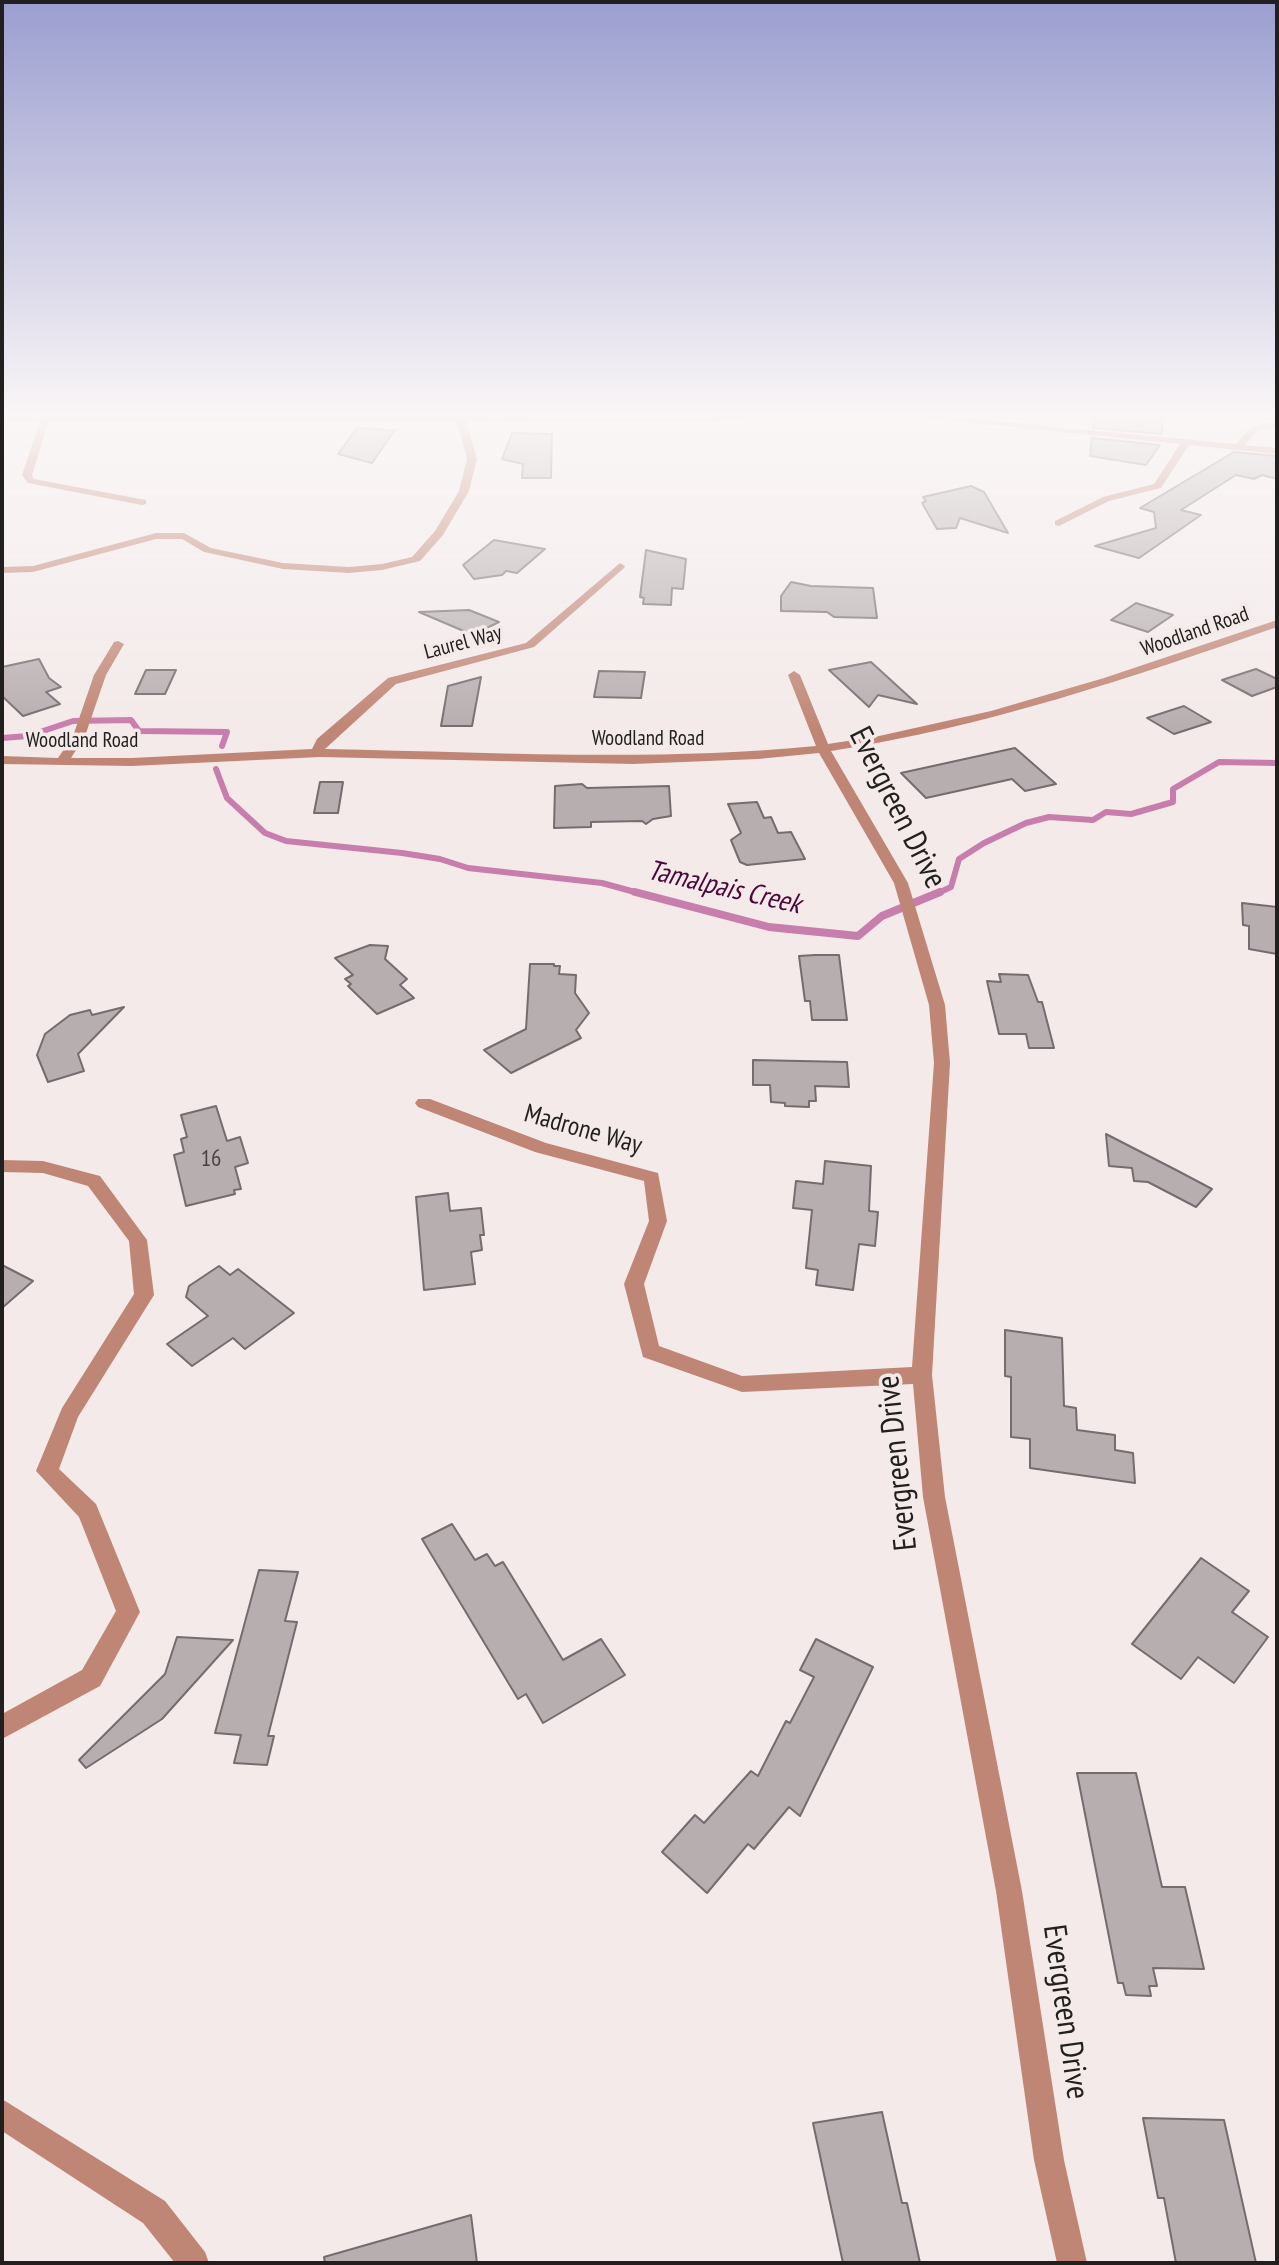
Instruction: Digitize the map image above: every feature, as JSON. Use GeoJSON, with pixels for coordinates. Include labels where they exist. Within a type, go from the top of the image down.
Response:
{"type":"FeatureCollection","features":[{"type":"Feature","properties":{"kind":"street"},"geometry":{"type":"LineString","coordinates":[[2,570],[33,569],[156,536],[184,536],[208,550],[283,566],[349,570],[416,559],[448,518]]}},
{"type":"Feature","properties":{"kind":"street"},"geometry":{"type":"LineString","coordinates":[[1059,523],[1069,518]]}},
{"type":"Feature","properties":{"kind":"street","name":"Laurel Way"},"geometry":{"type":"LineString","coordinates":[[316,753],[322,742],[392,681],[530,645],[620,566]]}},
{"type":"Feature","properties":{"kind":"street","name":"Woodland Road"},"geometry":{"type":"LineString","coordinates":[[2,760],[129,762],[316,753],[643,760],[741,757],[824,748],[962,722],[1084,689],[1277,624]]}},
{"type":"Feature","properties":{"kind":"street"},"geometry":{"type":"LineString","coordinates":[[62,762],[82,728],[100,675],[118,644]]}},
{"type":"Feature","properties":{"kind":"street","name":"Evergreen Drive"},"geometry":{"type":"LineString","coordinates":[[794,676],[824,748],[901,883],[937,1005],[942,1063],[922,1375],[934,1497],[1009,1891],[1049,2160],[1072,2263]]}},
{"type":"Feature","properties":{"kind":"street","name":"Madrone Way"},"geometry":{"type":"LineString","coordinates":[[424,1103],[541,1148],[652,1177],[658,1221],[634,1284],[650,1351],[742,1384],[922,1375]]}},
{"type":"Feature","properties":{"kind":"street"},"geometry":{"type":"LineString","coordinates":[[2,1166],[43,1167],[94,1181],[138,1240],[144,1295],[69,1414],[47,1471],[88,1511],[128,1612],[91,1678],[2,1727]]}},
{"type":"Feature","properties":{"kind":"street"},"geometry":{"type":"LineString","coordinates":[[2,2114],[154,2212],[194,2263]]}},
{"type":"Feature","properties":{"kind":"building"},"geometry":{"type":"Polygon","coordinates":[[[930,518],[999,518],[1008,533],[960,518],[956,528],[937,529],[930,518]]]}},
{"type":"Feature","properties":{"kind":"building"},"geometry":{"type":"Polygon","coordinates":[[[1155,518],[1197,518],[1139,558],[1095,546],[1156,528],[1155,518]]]}},
{"type":"Feature","properties":{"kind":"building"},"geometry":{"type":"Polygon","coordinates":[[[494,540],[545,549],[517,573],[506,571],[502,575],[474,579],[463,565],[494,540]]]}},
{"type":"Feature","properties":{"kind":"building"},"geometry":{"type":"Polygon","coordinates":[[[646,550],[686,559],[683,589],[672,588],[671,605],[643,604],[644,598],[640,597],[646,550]]]}},
{"type":"Feature","properties":{"kind":"building"},"geometry":{"type":"Polygon","coordinates":[[[791,582],[811,586],[873,588],[877,618],[834,617],[827,612],[781,611],[781,596],[791,582]]]}},
{"type":"Feature","properties":{"kind":"building"},"geometry":{"type":"Polygon","coordinates":[[[1136,603],[1173,615],[1148,632],[1111,620],[1136,603]]]}},
{"type":"Feature","properties":{"kind":"building"},"geometry":{"type":"Polygon","coordinates":[[[469,610],[499,622],[473,635],[419,612],[469,610]]]}},
{"type":"Feature","properties":{"kind":"building"},"geometry":{"type":"Polygon","coordinates":[[[39,659],[49,678],[61,687],[46,692],[60,704],[23,716],[2,696],[2,667],[39,659]]]}},
{"type":"Feature","properties":{"kind":"building"},"geometry":{"type":"Polygon","coordinates":[[[871,662],[917,704],[878,695],[869,707],[829,670],[871,662]]]}},
{"type":"Feature","properties":{"kind":"building"},"geometry":{"type":"Polygon","coordinates":[[[1256,669],[1277,679],[1277,687],[1252,696],[1222,680],[1256,669]]]}},
{"type":"Feature","properties":{"kind":"building"},"geometry":{"type":"Polygon","coordinates":[[[146,670],[176,670],[165,694],[135,694],[146,670]]]}},
{"type":"Feature","properties":{"kind":"building"},"geometry":{"type":"Polygon","coordinates":[[[599,671],[645,672],[641,698],[594,697],[599,671]]]}},
{"type":"Feature","properties":{"kind":"building"},"geometry":{"type":"Polygon","coordinates":[[[481,677],[472,726],[441,726],[448,686],[481,677]]]}},
{"type":"Feature","properties":{"kind":"building"},"geometry":{"type":"Polygon","coordinates":[[[1184,706],[1211,722],[1174,734],[1147,718],[1184,706]]]}},
{"type":"Feature","properties":{"kind":"building"},"geometry":{"type":"Polygon","coordinates":[[[1015,748],[1056,784],[1025,791],[1012,779],[926,798],[901,773],[1015,748]]]}},
{"type":"Feature","properties":{"kind":"building"},"geometry":{"type":"Polygon","coordinates":[[[320,782],[343,782],[338,813],[314,813],[320,782]]]}},
{"type":"Feature","properties":{"kind":"building"},"geometry":{"type":"Polygon","coordinates":[[[582,784],[587,788],[669,786],[671,816],[653,819],[646,824],[642,821],[591,822],[591,827],[554,828],[555,786],[582,784]]]}},
{"type":"Feature","properties":{"kind":"building"},"geometry":{"type":"Polygon","coordinates":[[[757,802],[764,818],[771,817],[778,833],[791,832],[805,859],[747,865],[740,862],[731,840],[741,833],[728,804],[757,802]]]}},
{"type":"Feature","properties":{"kind":"building"},"geometry":{"type":"Polygon","coordinates":[[[1242,903],[1277,907],[1277,954],[1249,949],[1249,926],[1243,925],[1242,903]]]}},
{"type":"Feature","properties":{"kind":"building"},"geometry":{"type":"Polygon","coordinates":[[[370,945],[388,946],[385,959],[407,979],[400,985],[414,998],[377,1014],[348,986],[351,984],[345,979],[353,975],[335,958],[370,945]]]}},
{"type":"Feature","properties":{"kind":"building"},"geometry":{"type":"Polygon","coordinates":[[[839,955],[847,1020],[812,1020],[810,1001],[805,1001],[799,956],[839,955]]]}},
{"type":"Feature","properties":{"kind":"building"},"geometry":{"type":"Polygon","coordinates":[[[530,964],[554,964],[560,966],[559,974],[576,975],[575,993],[589,1013],[576,1030],[581,1038],[511,1073],[484,1050],[526,1029],[530,964]]]}},
{"type":"Feature","properties":{"kind":"building"},"geometry":{"type":"Polygon","coordinates":[[[999,974],[1028,975],[1038,1002],[1042,1002],[1054,1048],[1029,1048],[1026,1034],[999,1034],[987,981],[1001,982],[999,974]]]}},
{"type":"Feature","properties":{"kind":"building"},"geometry":{"type":"Polygon","coordinates":[[[124,1007],[78,1054],[84,1071],[48,1082],[37,1055],[45,1034],[70,1015],[90,1010],[92,1015],[124,1007]]]}},
{"type":"Feature","properties":{"kind":"building"},"geometry":{"type":"Polygon","coordinates":[[[753,1060],[847,1062],[849,1087],[815,1086],[816,1101],[809,1101],[809,1107],[785,1106],[785,1103],[771,1102],[770,1085],[753,1085],[753,1060]]]}},
{"type":"Feature","properties":{"kind":"building"},"geometry":{"type":"Polygon","coordinates":[[[216,1106],[227,1141],[240,1137],[248,1163],[235,1167],[241,1189],[234,1190],[235,1194],[186,1206],[174,1155],[184,1152],[181,1139],[187,1137],[181,1115],[216,1106]]]}},
{"type":"Feature","properties":{"kind":"building"},"geometry":{"type":"Polygon","coordinates":[[[1106,1134],[1212,1189],[1196,1207],[1148,1182],[1134,1181],[1132,1168],[1109,1166],[1106,1134]]]}},
{"type":"Feature","properties":{"kind":"building"},"geometry":{"type":"Polygon","coordinates":[[[825,1161],[871,1166],[869,1211],[878,1212],[875,1246],[859,1244],[853,1290],[816,1285],[818,1270],[806,1268],[812,1210],[793,1208],[796,1181],[823,1184],[825,1161]]]}},
{"type":"Feature","properties":{"kind":"building"},"geometry":{"type":"Polygon","coordinates":[[[448,1193],[450,1211],[481,1208],[484,1235],[480,1235],[482,1250],[471,1252],[475,1284],[424,1290],[416,1197],[448,1193]]]}},
{"type":"Feature","properties":{"kind":"building"},"geometry":{"type":"Polygon","coordinates":[[[2,1265],[33,1281],[2,1308],[2,1265]]]}},
{"type":"Feature","properties":{"kind":"building"},"geometry":{"type":"Polygon","coordinates":[[[219,1266],[230,1275],[238,1269],[294,1313],[245,1349],[233,1338],[192,1366],[167,1344],[208,1316],[186,1297],[189,1286],[219,1266]]]}},
{"type":"Feature","properties":{"kind":"building"},"geometry":{"type":"Polygon","coordinates":[[[1005,1330],[1062,1338],[1064,1406],[1076,1408],[1077,1430],[1115,1435],[1115,1450],[1133,1453],[1135,1483],[1030,1468],[1030,1439],[1011,1437],[1011,1377],[1005,1376],[1005,1330]]]}},
{"type":"Feature","properties":{"kind":"building"},"geometry":{"type":"Polygon","coordinates":[[[452,1524],[475,1560],[487,1554],[495,1566],[503,1562],[563,1660],[601,1639],[625,1675],[543,1723],[526,1694],[518,1699],[422,1539],[452,1524]]]}},
{"type":"Feature","properties":{"kind":"building"},"geometry":{"type":"Polygon","coordinates":[[[1201,1558],[1249,1591],[1232,1612],[1268,1637],[1234,1683],[1198,1657],[1181,1679],[1132,1644],[1201,1558]]]}},
{"type":"Feature","properties":{"kind":"building"},"geometry":{"type":"Polygon","coordinates":[[[259,1570],[298,1572],[285,1621],[297,1622],[268,1736],[274,1736],[267,1765],[234,1763],[241,1735],[215,1733],[259,1570]]]}},
{"type":"Feature","properties":{"kind":"building"},"geometry":{"type":"Polygon","coordinates":[[[177,1637],[233,1640],[162,1719],[86,1768],[79,1760],[165,1674],[177,1637]]]}},
{"type":"Feature","properties":{"kind":"building"},"geometry":{"type":"Polygon","coordinates":[[[816,1639],[873,1667],[800,1816],[789,1807],[754,1849],[748,1844],[707,1893],[662,1852],[695,1815],[704,1823],[751,1771],[758,1776],[786,1721],[790,1723],[814,1677],[800,1670],[816,1639]]]}},
{"type":"Feature","properties":{"kind":"building"},"geometry":{"type":"Polygon","coordinates":[[[1077,1773],[1136,1773],[1162,1887],[1185,1887],[1204,1969],[1153,1968],[1157,1986],[1149,1986],[1151,1996],[1126,1995],[1123,1983],[1118,1983],[1077,1773]]]}},
{"type":"Feature","properties":{"kind":"building"},"geometry":{"type":"Polygon","coordinates":[[[882,2112],[902,2203],[907,2203],[920,2263],[843,2263],[813,2123],[882,2112]]]}},
{"type":"Feature","properties":{"kind":"building"},"geometry":{"type":"Polygon","coordinates":[[[1143,2118],[1224,2120],[1256,2263],[1176,2263],[1164,2198],[1158,2198],[1143,2118]]]}},
{"type":"Feature","properties":{"kind":"building"},"geometry":{"type":"Polygon","coordinates":[[[471,2215],[477,2263],[325,2263],[324,2257],[471,2215]]]}},
{"type":"Feature","properties":{"kind":"waterway","name":"Tamalpais Creek"},"geometry":{"type":"LineString","coordinates":[[2,738],[28,736],[73,721],[131,720],[139,731],[227,732],[222,746]]}},
{"type":"Feature","properties":{"kind":"waterway","name":"Tamalpais Creek"},"geometry":{"type":"LineString","coordinates":[[936,894],[951,887],[959,859],[984,843],[1026,823],[1049,817],[1093,820],[1106,812],[1131,814],[1173,802],[1173,789],[1219,762],[1277,763]]}},
{"type":"Feature","properties":{"kind":"waterway","name":"Tamalpais Creek"},"geometry":{"type":"LineString","coordinates":[[216,769],[227,798],[265,833],[286,841],[402,853],[440,859],[468,868],[602,883],[642,894]]}},
{"type":"Feature","properties":{"kind":"waterway","name":"Tamalpais Creek"},"geometry":{"type":"LineString","coordinates":[[635,892],[769,927],[858,936],[882,916],[940,892]]}}]}
